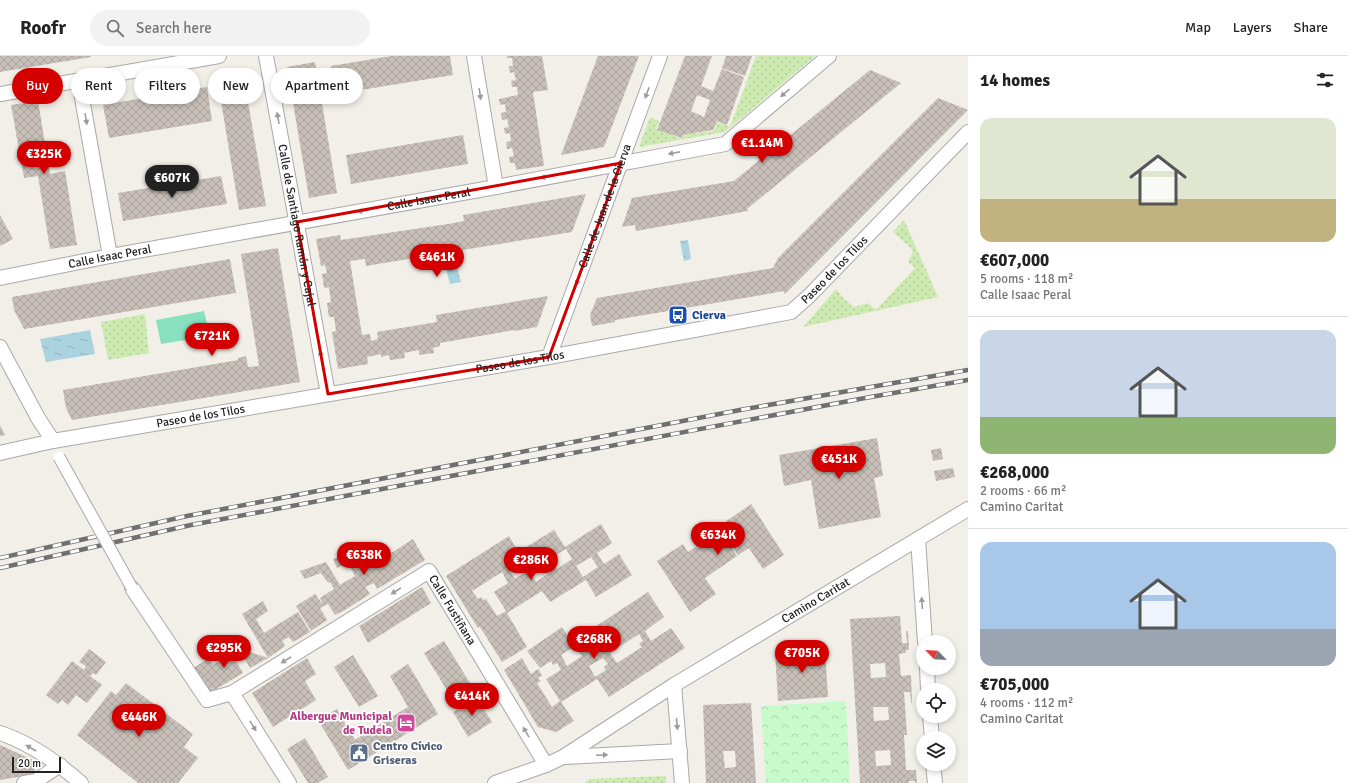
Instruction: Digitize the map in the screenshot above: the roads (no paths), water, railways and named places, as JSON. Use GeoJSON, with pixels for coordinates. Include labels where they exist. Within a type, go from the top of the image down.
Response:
{"type":"FeatureCollection","features":[{"type":"Feature","properties":{"kind":"street"},"geometry":{"type":"LineString","coordinates":[[126,71],[185,59],[219,56]]}},
{"type":"Feature","properties":{"kind":"street","name":"Calle de Santiago Ramón y Cajal"},"geometry":{"type":"LineString","coordinates":[[266,56],[328,394]]}},
{"type":"Feature","properties":{"kind":"street"},"geometry":{"type":"LineString","coordinates":[[474,56],[496,187]]}},
{"type":"Feature","properties":{"kind":"street","name":"Calle de Juan de la Cierva"},"geometry":{"type":"LineString","coordinates":[[549,357],[660,56]]}},
{"type":"Feature","properties":{"kind":"street","name":"Calle Isaac Peral"},"geometry":{"type":"LineString","coordinates":[[0,278],[110,256],[496,187],[725,144],[829,56]]}},
{"type":"Feature","properties":{"kind":"street"},"geometry":{"type":"LineString","coordinates":[[0,94],[71,82]]}},
{"type":"Feature","properties":{"kind":"street"},"geometry":{"type":"LineString","coordinates":[[83,104],[110,256]]}},
{"type":"Feature","properties":{"kind":"street","name":"Paseo de los Tilos"},"geometry":{"type":"LineString","coordinates":[[0,453],[53,441],[549,357],[791,312],[809,296],[968,132]]}},
{"type":"Feature","properties":{"kind":"street"},"geometry":{"type":"LineString","coordinates":[[0,346],[38,418],[53,441]]}},
{"type":"Feature","properties":{"kind":"street"},"geometry":{"type":"LineString","coordinates":[[59,457],[132,588]]}},
{"type":"Feature","properties":{"kind":"street","name":"Camino Caritat"},"geometry":{"type":"LineString","coordinates":[[495,783],[546,765],[563,757],[674,685],[968,509]]}},
{"type":"Feature","properties":{"kind":"street"},"geometry":{"type":"LineString","coordinates":[[918,539],[925,635]]}},
{"type":"Feature","properties":{"kind":"street","name":"Calle Fustiñana"},"geometry":{"type":"LineString","coordinates":[[132,588],[206,700],[232,693],[429,570],[546,765]]}},
{"type":"Feature","properties":{"kind":"street"},"geometry":{"type":"LineString","coordinates":[[674,685],[682,783]]}},
{"type":"Feature","properties":{"kind":"street"},"geometry":{"type":"LineString","coordinates":[[232,693],[289,783]]}},
{"type":"Feature","properties":{"kind":"street"},"geometry":{"type":"LineString","coordinates":[[0,733],[14,738],[60,765],[81,783]]}},
{"type":"Feature","properties":{"kind":"street","name":"Camino Caritat"},"geometry":{"type":"LineString","coordinates":[[563,757],[680,751]]}},
{"type":"Feature","properties":{"kind":"street"},"geometry":{"type":"LineString","coordinates":[[24,783],[36,781],[60,765]]}},
{"type":"Feature","properties":{"kind":"street"},"geometry":{"type":"LineString","coordinates":[[934,771],[935,783]]}},
{"type":"Feature","properties":{"kind":"water"},"geometry":{"type":"Polygon","coordinates":[[[688,240],[691,259],[684,261],[680,241],[688,240]]]}},
{"type":"Feature","properties":{"kind":"water"},"geometry":{"type":"Polygon","coordinates":[[[457,267],[461,282],[450,284],[446,269],[457,267]]]}},
{"type":"Feature","properties":{"kind":"water"},"geometry":{"type":"Polygon","coordinates":[[[90,330],[95,354],[46,362],[40,339],[90,330]]]}},
{"type":"Feature","properties":{"kind":"railway"},"geometry":{"type":"LineString","coordinates":[[0,558],[187,516],[740,410],[968,370]]}},
{"type":"Feature","properties":{"kind":"railway"},"geometry":{"type":"LineString","coordinates":[[0,568],[191,525],[865,398],[968,380]]}},
{"type":"Feature","properties":{"kind":"place","name":"Cierva"},"geometry":{"type":"Point","coordinates":[678,315]}},
{"type":"Feature","properties":{"kind":"place","name":"Albergue Municipal de Tudela"},"geometry":{"type":"Point","coordinates":[406,723]}},
{"type":"Feature","properties":{"kind":"place","name":"Centro Cívico Griseras"},"geometry":{"type":"Point","coordinates":[359,753]}}]}
